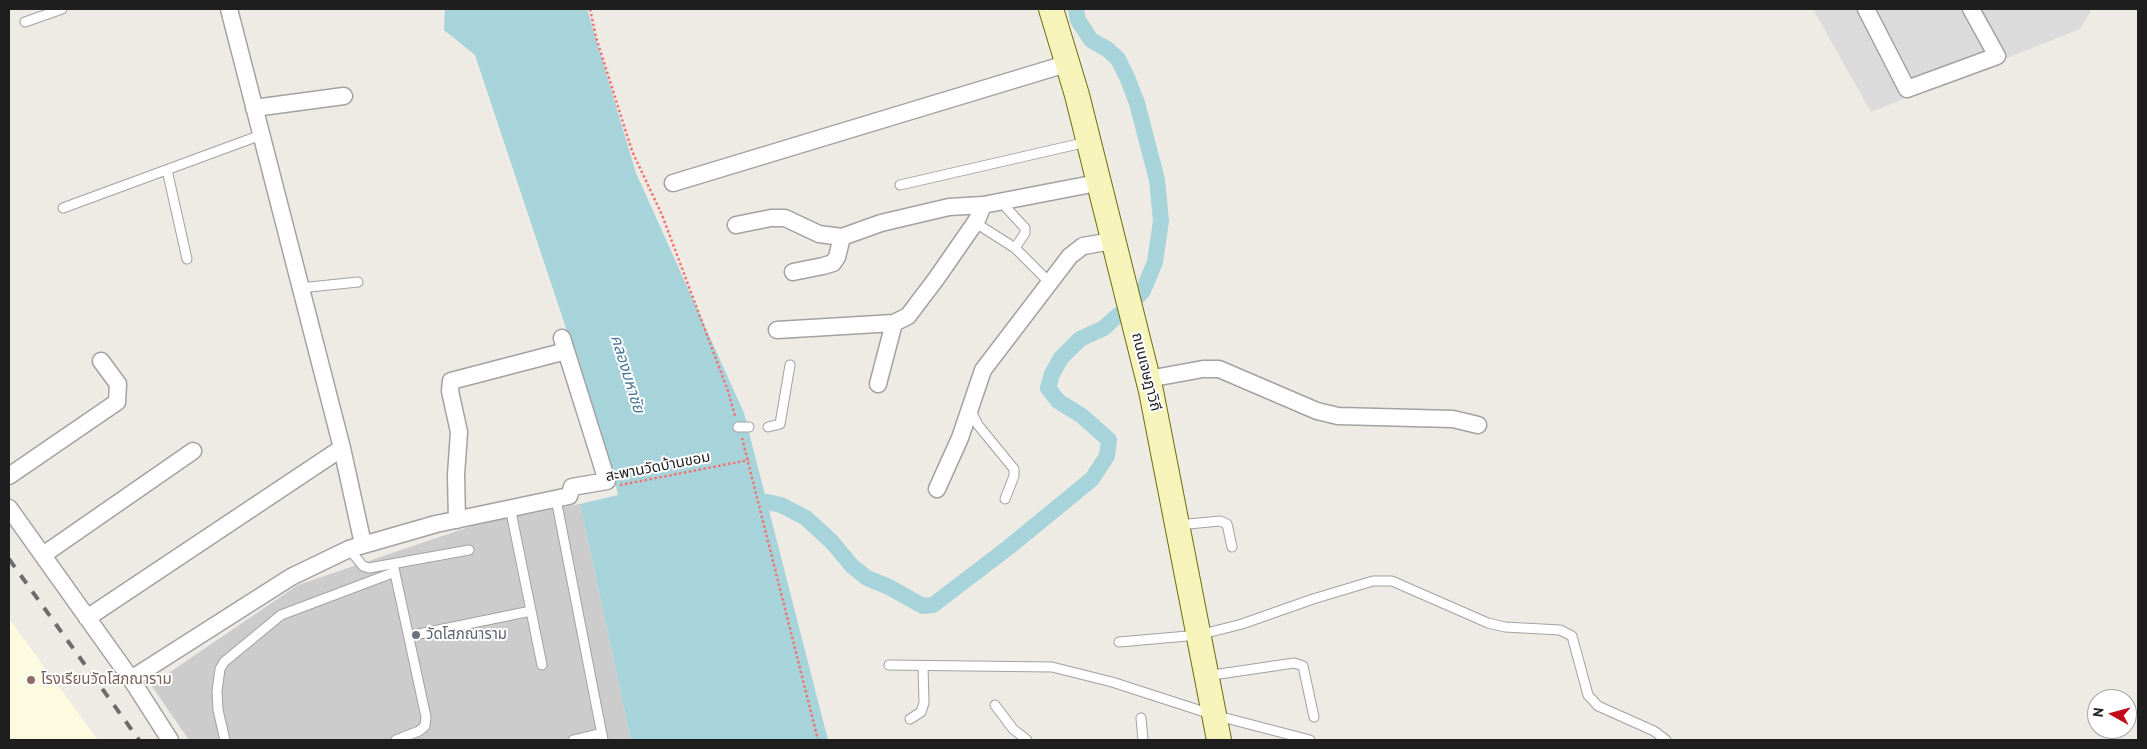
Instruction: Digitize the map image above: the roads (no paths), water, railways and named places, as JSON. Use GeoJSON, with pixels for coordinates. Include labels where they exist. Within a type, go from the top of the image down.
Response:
{"type":"FeatureCollection","features":[{"type":"Feature","properties":{"kind":"street"},"geometry":{"type":"LineString","coordinates":[[229,9],[342,448],[356,546]]}},
{"type":"Feature","properties":{"kind":"street","name":"ถนนเจษฎาวิถี"},"geometry":{"type":"LineString","coordinates":[[1051,9],[1148,379],[1219,740]]}},
{"type":"Feature","properties":{"kind":"street"},"geometry":{"type":"LineString","coordinates":[[1866,9],[1907,89],[1997,56],[1971,9]]}},
{"type":"Feature","properties":{"kind":"street"},"geometry":{"type":"LineString","coordinates":[[674,182],[1066,64]]}},
{"type":"Feature","properties":{"kind":"street"},"geometry":{"type":"LineString","coordinates":[[254,108],[344,96]]}},
{"type":"Feature","properties":{"kind":"street"},"geometry":{"type":"LineString","coordinates":[[736,225],[771,218],[785,218],[819,234],[842,237],[881,224],[948,207],[983,205],[1097,183]]}},
{"type":"Feature","properties":{"kind":"street"},"geometry":{"type":"LineString","coordinates":[[777,330],[894,323],[908,316],[977,220],[983,205]]}},
{"type":"Feature","properties":{"kind":"street"},"geometry":{"type":"LineString","coordinates":[[793,272],[823,266],[832,262],[837,257],[842,237]]}},
{"type":"Feature","properties":{"kind":"street"},"geometry":{"type":"LineString","coordinates":[[937,489],[960,438],[982,370],[1070,256],[1083,246],[1112,242]]}},
{"type":"Feature","properties":{"kind":"street"},"geometry":{"type":"LineString","coordinates":[[878,384],[894,323]]}},
{"type":"Feature","properties":{"kind":"street"},"geometry":{"type":"LineString","coordinates":[[131,679],[291,577],[356,546],[510,507],[569,496],[572,487],[605,482],[608,479],[564,344],[451,381],[449,385],[460,432],[456,475],[457,520]]}},
{"type":"Feature","properties":{"kind":"street"},"geometry":{"type":"LineString","coordinates":[[9,476],[116,402],[119,395],[118,384],[101,361]]}},
{"type":"Feature","properties":{"kind":"street"},"geometry":{"type":"LineString","coordinates":[[1148,379],[1203,369],[1219,369],[1317,411],[1338,416],[1453,419],[1478,425]]}},
{"type":"Feature","properties":{"kind":"street"},"geometry":{"type":"LineString","coordinates":[[88,618],[342,448]]}},
{"type":"Feature","properties":{"kind":"street"},"geometry":{"type":"LineString","coordinates":[[43,556],[193,452]]}},
{"type":"Feature","properties":{"kind":"street"},"geometry":{"type":"LineString","coordinates":[[9,508],[131,679],[170,740]]}},
{"type":"Feature","properties":{"kind":"lane"},"geometry":{"type":"LineString","coordinates":[[25,22],[62,9]]}},
{"type":"Feature","properties":{"kind":"lane"},"geometry":{"type":"LineString","coordinates":[[63,208],[261,135]]}},
{"type":"Feature","properties":{"kind":"lane"},"geometry":{"type":"LineString","coordinates":[[900,185],[1087,142]]}},
{"type":"Feature","properties":{"kind":"lane"},"geometry":{"type":"LineString","coordinates":[[167,170],[187,259]]}},
{"type":"Feature","properties":{"kind":"lane"},"geometry":{"type":"LineString","coordinates":[[1000,202],[1024,228],[1025,233],[1015,248]]}},
{"type":"Feature","properties":{"kind":"lane"},"geometry":{"type":"LineString","coordinates":[[982,227],[1015,248],[1049,282]]}},
{"type":"Feature","properties":{"kind":"lane"},"geometry":{"type":"LineString","coordinates":[[300,288],[358,282]]}},
{"type":"Feature","properties":{"kind":"lane"},"geometry":{"type":"LineString","coordinates":[[768,427],[780,424],[790,365]]}},
{"type":"Feature","properties":{"kind":"lane"},"geometry":{"type":"LineString","coordinates":[[970,408],[978,425],[1014,469],[1014,476],[1006,499]]}},
{"type":"Feature","properties":{"kind":"lane"},"geometry":{"type":"LineString","coordinates":[[738,427],[749,427]]}},
{"type":"Feature","properties":{"kind":"lane"},"geometry":{"type":"LineString","coordinates":[[556,498],[603,737],[573,740]]}},
{"type":"Feature","properties":{"kind":"lane"},"geometry":{"type":"LineString","coordinates":[[510,507],[542,665]]}},
{"type":"Feature","properties":{"kind":"lane"},"geometry":{"type":"LineString","coordinates":[[1178,525],[1220,521],[1227,524],[1232,547]]}},
{"type":"Feature","properties":{"kind":"lane"},"geometry":{"type":"LineString","coordinates":[[356,546],[363,566],[369,568],[394,568]]}},
{"type":"Feature","properties":{"kind":"lane"},"geometry":{"type":"LineString","coordinates":[[225,740],[218,710],[217,691],[220,669],[224,662],[281,615],[394,568],[469,550]]}},
{"type":"Feature","properties":{"kind":"lane"},"geometry":{"type":"LineString","coordinates":[[394,568],[426,717],[425,726],[419,731],[396,740]]}},
{"type":"Feature","properties":{"kind":"lane"},"geometry":{"type":"LineString","coordinates":[[1119,642],[1198,635],[1242,624],[1313,599],[1373,581],[1392,581],[1488,622],[1505,627],[1560,630],[1572,636],[1573,649],[1588,695],[1598,706],[1654,730],[1666,740]]}},
{"type":"Feature","properties":{"kind":"lane"},"geometry":{"type":"LineString","coordinates":[[409,636],[531,611]]}},
{"type":"Feature","properties":{"kind":"lane"},"geometry":{"type":"LineString","coordinates":[[1206,676],[1294,663],[1303,666],[1314,717]]}},
{"type":"Feature","properties":{"kind":"lane"},"geometry":{"type":"LineString","coordinates":[[889,665],[1052,667],[1112,682],[1214,715],[1310,740]]}},
{"type":"Feature","properties":{"kind":"lane"},"geometry":{"type":"LineString","coordinates":[[910,719],[921,712],[924,703],[923,666]]}},
{"type":"Feature","properties":{"kind":"lane"},"geometry":{"type":"LineString","coordinates":[[995,705],[1013,729],[1027,740]]}},
{"type":"Feature","properties":{"kind":"lane"},"geometry":{"type":"LineString","coordinates":[[1141,718],[1143,740]]}},
{"type":"Feature","properties":{"kind":"water","name":"คลองมหาชัย"},"geometry":{"type":"Polygon","coordinates":[[[445,9],[587,9],[636,173],[744,413],[828,740],[631,740],[580,504],[618,495],[609,457],[475,55],[444,30],[445,9]]]}},
{"type":"Feature","properties":{"kind":"waterway"},"geometry":{"type":"LineString","coordinates":[[1076,9],[1078,20],[1091,40],[1107,49],[1118,59],[1127,77],[1137,103],[1157,180],[1161,221],[1155,262],[1143,291],[1138,296]]}},
{"type":"Feature","properties":{"kind":"waterway"},"geometry":{"type":"LineString","coordinates":[[767,502],[781,505],[806,518],[832,542],[852,566],[867,578],[889,587],[923,606],[933,605],[1009,547],[1092,479],[1107,456],[1109,440],[1082,416],[1058,401],[1048,388],[1052,374],[1061,358],[1080,339],[1104,328],[1118,315]]}},
{"type":"Feature","properties":{"kind":"railway"},"geometry":{"type":"LineString","coordinates":[[9,559],[139,740]]}},
{"type":"Feature","properties":{"kind":"place","name":"วัดโสภณาราม"},"geometry":{"type":"Point","coordinates":[416,635]}},
{"type":"Feature","properties":{"kind":"place","name":"โรงเรียนวัดโสภณาราม"},"geometry":{"type":"Point","coordinates":[31,680]}}]}
